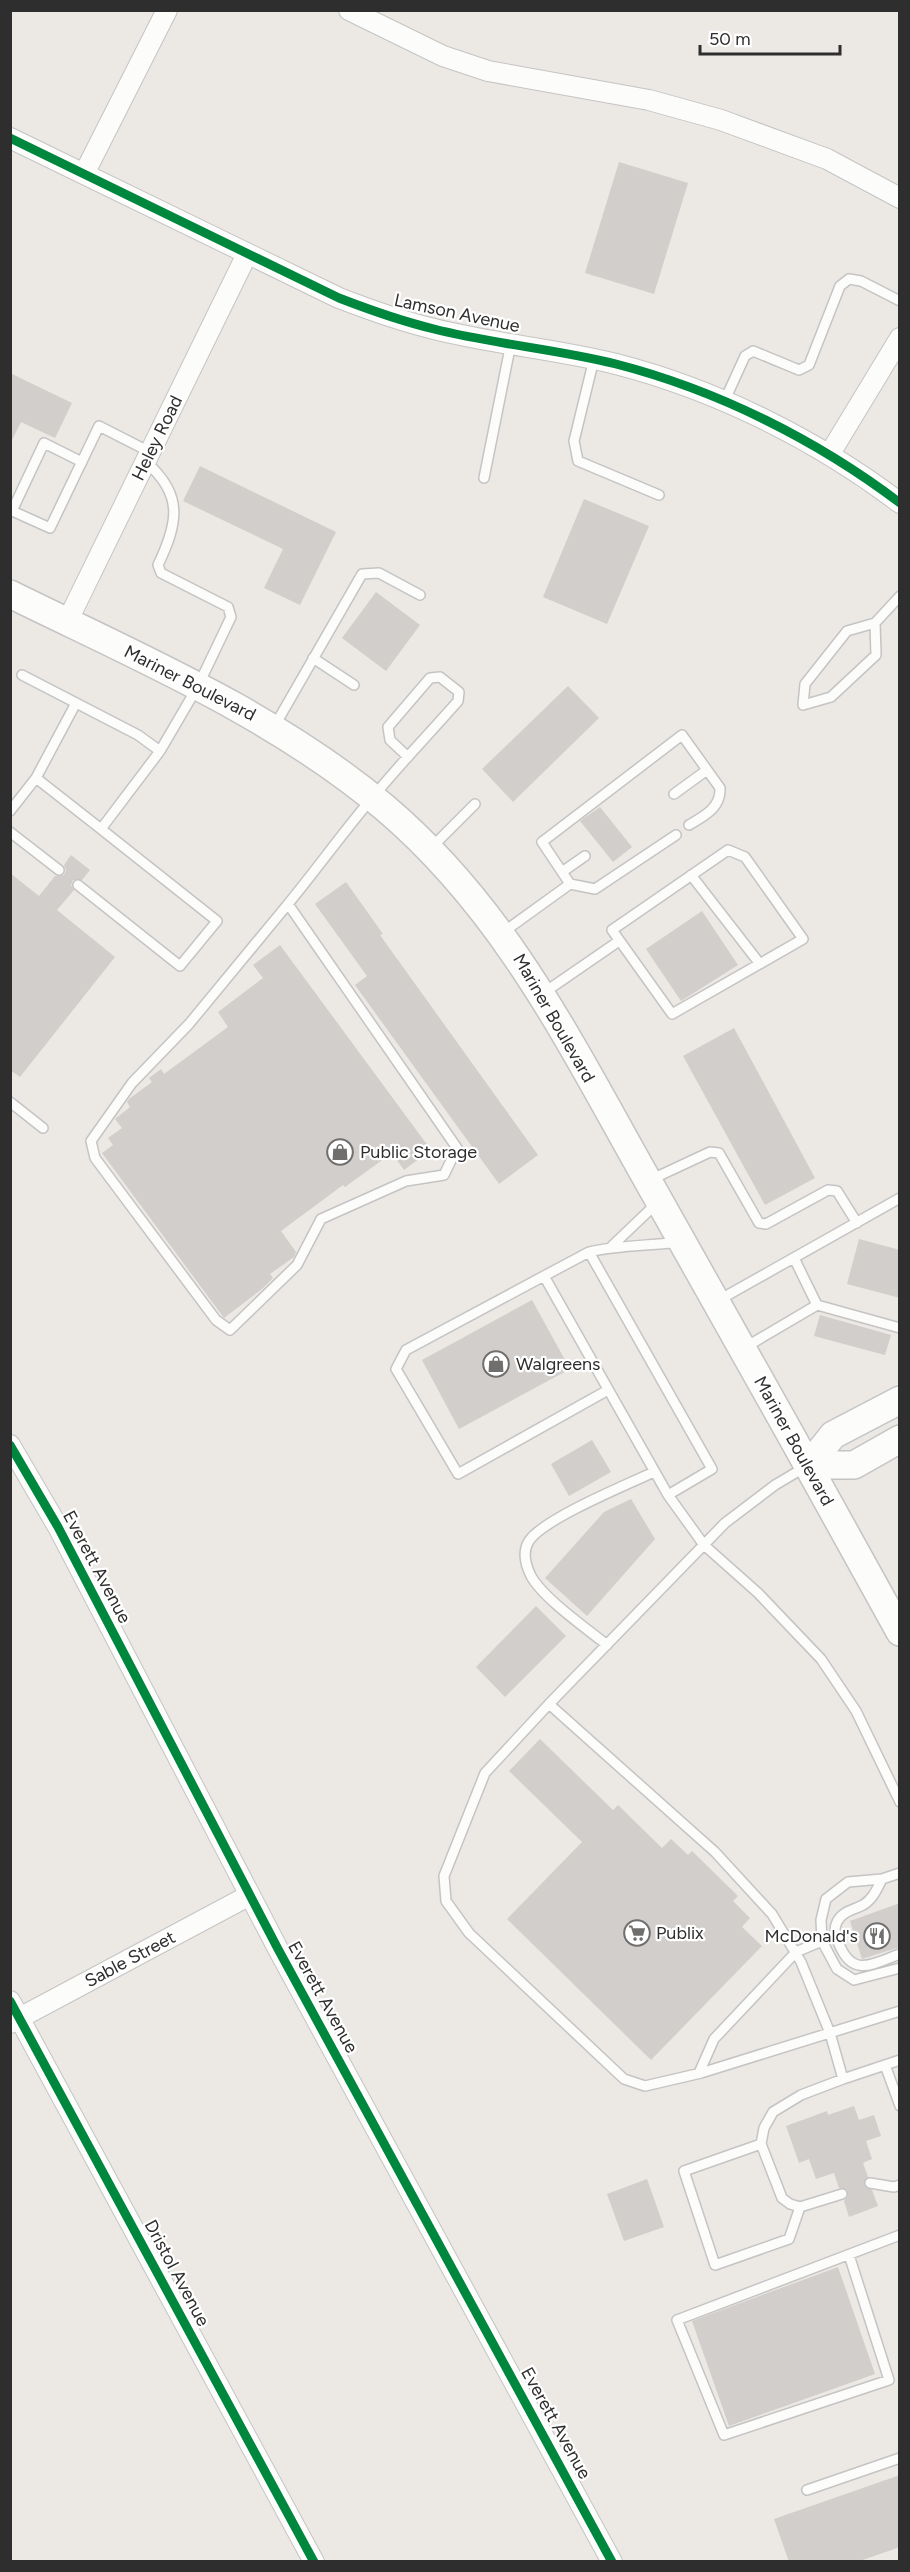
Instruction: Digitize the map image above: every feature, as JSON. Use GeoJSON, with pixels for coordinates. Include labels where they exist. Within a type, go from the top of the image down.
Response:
{"type":"FeatureCollection","features":[{"type":"Feature","properties":{"kind":"main road","name":"Mariner Boulevard"},"geometry":{"type":"LineString","coordinates":[[10,594],[198,686],[274,727],[343,774],[372,797],[429,849],[477,902],[502,934],[542,994],[809,1465],[900,1632]]}},
{"type":"Feature","properties":{"kind":"main road"},"geometry":{"type":"LineString","coordinates":[[809,1465],[833,1435],[900,1400]]}},
{"type":"Feature","properties":{"kind":"main road"},"geometry":{"type":"LineString","coordinates":[[809,1465],[854,1465],[900,1439]]}},
{"type":"Feature","properties":{"kind":"street"},"geometry":{"type":"LineString","coordinates":[[84,174],[167,10]]}},
{"type":"Feature","properties":{"kind":"street"},"geometry":{"type":"LineString","coordinates":[[349,10],[443,56],[488,70],[649,100],[721,120],[827,159],[900,198]]}},
{"type":"Feature","properties":{"kind":"street","name":"Lamson Avenue"},"geometry":{"type":"LineString","coordinates":[[10,138],[339,298],[387,316],[435,329],[594,359],[680,384],[724,402],[829,455],[900,503]]}},
{"type":"Feature","properties":{"kind":"street","name":"Heley Road"},"geometry":{"type":"LineString","coordinates":[[67,622],[247,254]]}},
{"type":"Feature","properties":{"kind":"street"},"geometry":{"type":"LineString","coordinates":[[829,455],[900,338]]}},
{"type":"Feature","properties":{"kind":"street","name":"Everett Avenue"},"geometry":{"type":"LineString","coordinates":[[10,1445],[58,1527],[250,1895],[612,2562]]}},
{"type":"Feature","properties":{"kind":"street","name":"Sable Street"},"geometry":{"type":"LineString","coordinates":[[14,2014],[250,1895]]}},
{"type":"Feature","properties":{"kind":"street","name":"Dristol Avenue"},"geometry":{"type":"LineString","coordinates":[[14,2014],[314,2562]]}},
{"type":"Feature","properties":{"kind":"lane"},"geometry":{"type":"LineString","coordinates":[[724,402],[745,356],[753,351],[799,370],[808,365],[840,286],[849,279],[861,281],[900,301]]}},
{"type":"Feature","properties":{"kind":"lane"},"geometry":{"type":"LineString","coordinates":[[484,478],[511,343]]}},
{"type":"Feature","properties":{"kind":"lane"},"geometry":{"type":"LineString","coordinates":[[594,359],[574,441],[578,461],[659,495]]}},
{"type":"Feature","properties":{"kind":"lane"},"geometry":{"type":"LineString","coordinates":[[82,462],[44,443],[11,510],[50,528],[82,462],[99,426],[148,457],[162,476],[171,495],[174,514],[171,538],[158,565],[160,573],[228,607],[231,617],[198,686],[160,751],[101,829]]}},
{"type":"Feature","properties":{"kind":"lane"},"geometry":{"type":"LineString","coordinates":[[274,727],[362,574],[379,573],[420,595]]}},
{"type":"Feature","properties":{"kind":"lane"},"geometry":{"type":"LineString","coordinates":[[875,623],[876,655],[831,698],[803,705],[806,684],[847,631],[875,623],[900,596]]}},
{"type":"Feature","properties":{"kind":"lane"},"geometry":{"type":"LineString","coordinates":[[313,658],[354,685]]}},
{"type":"Feature","properties":{"kind":"lane"},"geometry":{"type":"LineString","coordinates":[[22,675],[138,735],[160,751]]}},
{"type":"Feature","properties":{"kind":"lane"},"geometry":{"type":"LineString","coordinates":[[288,904],[457,1148],[444,1175],[406,1181],[321,1219],[297,1265],[231,1330],[216,1320],[95,1158],[91,1141],[132,1083],[189,1024],[372,797],[408,757],[458,701],[459,692],[440,677],[430,678],[388,727],[390,740],[408,757]]}},
{"type":"Feature","properties":{"kind":"lane"},"geometry":{"type":"LineString","coordinates":[[10,811],[36,778],[76,703]]}},
{"type":"Feature","properties":{"kind":"lane"},"geometry":{"type":"LineString","coordinates":[[676,835],[595,889],[570,884],[542,843],[597,798],[682,735],[720,788],[718,804],[689,825]]}},
{"type":"Feature","properties":{"kind":"lane"},"geometry":{"type":"LineString","coordinates":[[674,794],[707,770]]}},
{"type":"Feature","properties":{"kind":"lane"},"geometry":{"type":"LineString","coordinates":[[36,778],[217,921],[180,966],[78,885]]}},
{"type":"Feature","properties":{"kind":"lane"},"geometry":{"type":"LineString","coordinates":[[429,849],[475,804]]}},
{"type":"Feature","properties":{"kind":"lane"},"geometry":{"type":"LineString","coordinates":[[10,832],[59,870]]}},
{"type":"Feature","properties":{"kind":"lane"},"geometry":{"type":"LineString","coordinates":[[728,850],[745,857],[803,939],[672,1014],[612,930],[691,875],[728,850]]}},
{"type":"Feature","properties":{"kind":"lane"},"geometry":{"type":"LineString","coordinates":[[562,872],[585,856]]}},
{"type":"Feature","properties":{"kind":"lane"},"geometry":{"type":"LineString","coordinates":[[691,875],[760,963]]}},
{"type":"Feature","properties":{"kind":"lane"},"geometry":{"type":"LineString","coordinates":[[502,934],[570,884]]}},
{"type":"Feature","properties":{"kind":"lane"},"geometry":{"type":"LineString","coordinates":[[542,994],[619,941]]}},
{"type":"Feature","properties":{"kind":"lane"},"geometry":{"type":"LineString","coordinates":[[10,1102],[43,1128]]}},
{"type":"Feature","properties":{"kind":"lane"},"geometry":{"type":"LineString","coordinates":[[612,1246],[653,1191],[710,1152],[719,1154],[759,1223],[766,1224],[828,1190],[837,1191],[857,1223]]}},
{"type":"Feature","properties":{"kind":"lane"},"geometry":{"type":"LineString","coordinates":[[716,1302],[900,1198]]}},
{"type":"Feature","properties":{"kind":"lane"},"geometry":{"type":"LineString","coordinates":[[608,1390],[458,1474],[396,1369],[405,1350],[589,1252],[612,1246],[628,1248],[682,1242]]}},
{"type":"Feature","properties":{"kind":"lane"},"geometry":{"type":"LineString","coordinates":[[589,1252],[712,1469],[668,1495]]}},
{"type":"Feature","properties":{"kind":"lane"},"geometry":{"type":"LineString","coordinates":[[794,1258],[817,1305]]}},
{"type":"Feature","properties":{"kind":"lane"},"geometry":{"type":"LineString","coordinates":[[544,1276],[668,1495],[704,1545],[758,1593],[821,1659],[856,1711],[900,1802]]}},
{"type":"Feature","properties":{"kind":"lane"},"geometry":{"type":"LineString","coordinates":[[743,1349],[817,1305],[900,1328]]}},
{"type":"Feature","properties":{"kind":"lane"},"geometry":{"type":"LineString","coordinates":[[809,1465],[775,1485],[733,1516],[549,1704],[485,1773],[444,1876],[446,1901],[469,1933],[624,2079],[645,2086],[699,2073],[900,2011]]}},
{"type":"Feature","properties":{"kind":"lane"},"geometry":{"type":"LineString","coordinates":[[606,1645],[539,1587],[528,1568],[525,1557],[526,1549],[529,1541],[544,1528],[595,1498],[654,1472]]}},
{"type":"Feature","properties":{"kind":"lane"},"geometry":{"type":"LineString","coordinates":[[549,1704],[715,1852],[772,1914],[796,1952],[830,2033],[843,2079]]}},
{"type":"Feature","properties":{"kind":"lane"},"geometry":{"type":"LineString","coordinates":[[900,1874],[882,1879],[848,1882],[826,1899],[821,1920],[822,1941],[837,1969],[854,1980],[900,1968]]}},
{"type":"Feature","properties":{"kind":"lane"},"geometry":{"type":"LineString","coordinates":[[882,1879],[872,1898],[862,1906],[849,1910],[837,1921],[834,1932],[845,1959],[855,1965],[863,1967],[900,1954]]}},
{"type":"Feature","properties":{"kind":"lane"},"geometry":{"type":"LineString","coordinates":[[699,2073],[714,2039],[796,1952],[822,1941]]}},
{"type":"Feature","properties":{"kind":"lane"},"geometry":{"type":"LineString","coordinates":[[842,2194],[800,2206],[782,2198],[761,2144],[764,2128],[773,2112],[801,2095],[900,2060]]}},
{"type":"Feature","properties":{"kind":"lane"},"geometry":{"type":"LineString","coordinates":[[885,2065],[900,2106]]}},
{"type":"Feature","properties":{"kind":"lane"},"geometry":{"type":"LineString","coordinates":[[761,2144],[684,2171],[715,2265],[789,2238],[800,2206]]}},
{"type":"Feature","properties":{"kind":"lane"},"geometry":{"type":"LineString","coordinates":[[870,2183],[894,2187],[900,2185]]}},
{"type":"Feature","properties":{"kind":"lane"},"geometry":{"type":"LineString","coordinates":[[849,2255],[889,2380],[724,2435],[677,2319],[900,2235]]}},
{"type":"Feature","properties":{"kind":"lane"},"geometry":{"type":"LineString","coordinates":[[807,2490],[900,2458]]}},
{"type":"Feature","properties":{"kind":"building"},"geometry":{"type":"Polygon","coordinates":[[[619,162],[688,183],[654,294],[585,273],[619,162]]]}},
{"type":"Feature","properties":{"kind":"building"},"geometry":{"type":"Polygon","coordinates":[[[10,373],[72,403],[55,438],[21,422],[10,444],[10,373]]]}},
{"type":"Feature","properties":{"kind":"building"},"geometry":{"type":"Polygon","coordinates":[[[200,466],[336,532],[300,605],[264,588],[283,549],[183,501],[200,466]]]}},
{"type":"Feature","properties":{"kind":"building"},"geometry":{"type":"Polygon","coordinates":[[[584,499],[649,526],[607,624],[543,597],[584,499]]]}},
{"type":"Feature","properties":{"kind":"building"},"geometry":{"type":"Polygon","coordinates":[[[376,592],[420,625],[386,671],[342,638],[376,592]]]}},
{"type":"Feature","properties":{"kind":"building"},"geometry":{"type":"Polygon","coordinates":[[[568,686],[599,718],[513,802],[482,769],[568,686]]]}},
{"type":"Feature","properties":{"kind":"building"},"geometry":{"type":"Polygon","coordinates":[[[600,807],[632,847],[613,862],[580,821],[600,807]]]}},
{"type":"Feature","properties":{"kind":"building"},"geometry":{"type":"Polygon","coordinates":[[[71,855],[90,870],[82,880],[73,880],[71,885],[74,890],[57,910],[115,957],[20,1077],[10,1070],[10,873],[39,896],[55,876],[64,875],[66,870],[64,865],[71,855]]]}},
{"type":"Feature","properties":{"kind":"building"},"geometry":{"type":"Polygon","coordinates":[[[346,882],[383,934],[380,935],[538,1155],[499,1184],[355,985],[367,976],[315,904],[346,882]]]}},
{"type":"Feature","properties":{"kind":"building"},"geometry":{"type":"Polygon","coordinates":[[[702,911],[738,965],[681,1001],[646,949],[702,911]]]}},
{"type":"Feature","properties":{"kind":"building"},"geometry":{"type":"Polygon","coordinates":[[[280,945],[431,1150],[404,1170],[392,1153],[345,1187],[343,1185],[281,1231],[296,1252],[294,1257],[270,1274],[273,1278],[262,1289],[224,1318],[102,1153],[113,1145],[108,1138],[122,1128],[115,1119],[130,1107],[127,1102],[129,1099],[152,1082],[149,1078],[161,1069],[164,1074],[228,1027],[218,1012],[263,978],[253,965],[280,945]]]}},
{"type":"Feature","properties":{"kind":"building"},"geometry":{"type":"Polygon","coordinates":[[[734,1028],[815,1178],[765,1205],[683,1056],[734,1028]]]}},
{"type":"Feature","properties":{"kind":"building"},"geometry":{"type":"Polygon","coordinates":[[[859,1239],[900,1250],[900,1298],[847,1284],[859,1239]]]}},
{"type":"Feature","properties":{"kind":"building","name":"Walgreens"},"geometry":{"type":"Polygon","coordinates":[[[532,1300],[570,1369],[459,1429],[422,1360],[532,1300]]]}},
{"type":"Feature","properties":{"kind":"building"},"geometry":{"type":"Polygon","coordinates":[[[820,1315],[891,1335],[885,1355],[814,1336],[820,1315]]]}},
{"type":"Feature","properties":{"kind":"building"},"geometry":{"type":"Polygon","coordinates":[[[592,1440],[611,1472],[569,1496],[551,1464],[592,1440]]]}},
{"type":"Feature","properties":{"kind":"building"},"geometry":{"type":"Polygon","coordinates":[[[631,1499],[655,1539],[587,1616],[545,1578],[604,1512],[631,1499]]]}},
{"type":"Feature","properties":{"kind":"building"},"geometry":{"type":"Polygon","coordinates":[[[536,1606],[566,1636],[505,1697],[476,1667],[536,1606]]]}},
{"type":"Feature","properties":{"kind":"building"},"geometry":{"type":"Polygon","coordinates":[[[540,1739],[613,1810],[618,1805],[662,1848],[671,1839],[688,1855],[692,1851],[738,1896],[733,1901],[750,1918],[742,1927],[762,1946],[651,2060],[507,1919],[582,1842],[509,1771],[540,1739]]]}},
{"type":"Feature","properties":{"kind":"building","name":"McDonald's"},"geometry":{"type":"Polygon","coordinates":[[[900,1903],[900,1947],[862,1959],[850,1921],[900,1903]]]}},
{"type":"Feature","properties":{"kind":"building"},"geometry":{"type":"Polygon","coordinates":[[[854,2106],[859,2120],[874,2115],[881,2136],[866,2141],[872,2159],[863,2163],[868,2177],[864,2185],[872,2190],[878,2206],[849,2217],[844,2201],[848,2196],[847,2190],[839,2188],[834,2173],[816,2179],[809,2159],[799,2163],[786,2126],[827,2111],[828,2115],[854,2106]]]}},
{"type":"Feature","properties":{"kind":"building"},"geometry":{"type":"Polygon","coordinates":[[[647,2179],[664,2227],[624,2241],[607,2194],[647,2179]]]}},
{"type":"Feature","properties":{"kind":"building"},"geometry":{"type":"Polygon","coordinates":[[[838,2267],[875,2374],[729,2426],[692,2321],[838,2267]]]}},
{"type":"Feature","properties":{"kind":"building"},"geometry":{"type":"Polygon","coordinates":[[[900,2475],[900,2547],[857,2562],[789,2562],[774,2519],[900,2475]]]}},
{"type":"Feature","properties":{"kind":"cycle path"},"geometry":{"type":"LineString","coordinates":[[10,138],[339,298],[362,307],[456,334],[616,364],[654,375],[728,403],[835,458],[900,503]]}},
{"type":"Feature","properties":{"kind":"cycle path"},"geometry":{"type":"LineString","coordinates":[[10,1445],[58,1527],[278,1949],[612,2562]]}},
{"type":"Feature","properties":{"kind":"cycle path"},"geometry":{"type":"LineString","coordinates":[[10,2001],[314,2562]]}},
{"type":"Feature","properties":{"kind":"place","name":"Public Storage"},"geometry":{"type":"Point","coordinates":[340,1152]}},
{"type":"Feature","properties":{"kind":"place","name":"Walgreens"},"geometry":{"type":"Point","coordinates":[496,1364]}},
{"type":"Feature","properties":{"kind":"place","name":"Publix"},"geometry":{"type":"Point","coordinates":[637,1933]}},
{"type":"Feature","properties":{"kind":"place","name":"McDonald's"},"geometry":{"type":"Point","coordinates":[877,1936]}}]}
